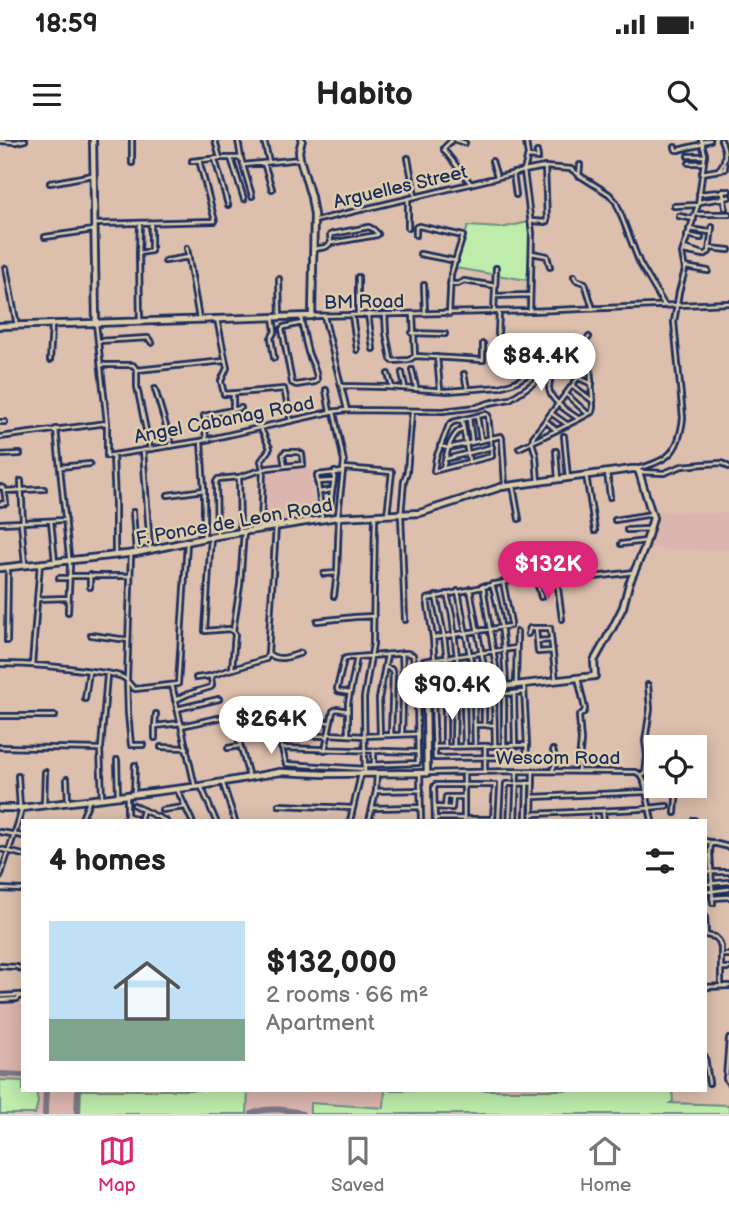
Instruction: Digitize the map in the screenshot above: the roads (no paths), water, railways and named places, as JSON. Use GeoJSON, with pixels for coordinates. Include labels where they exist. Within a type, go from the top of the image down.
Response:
{"type":"FeatureCollection","features":[{"type":"Feature","properties":{"kind":"street"},"geometry":{"type":"LineString","coordinates":[[0,141],[25,140]]}},
{"type":"Feature","properties":{"kind":"street"},"geometry":{"type":"LineString","coordinates":[[0,437],[107,423],[96,323],[93,140]]}},
{"type":"Feature","properties":{"kind":"street"},"geometry":{"type":"LineString","coordinates":[[132,140],[132,163]]}},
{"type":"Feature","properties":{"kind":"street"},"geometry":{"type":"LineString","coordinates":[[215,140],[220,159]]}},
{"type":"Feature","properties":{"kind":"street"},"geometry":{"type":"LineString","coordinates":[[238,140],[252,196]]}},
{"type":"Feature","properties":{"kind":"street"},"geometry":{"type":"LineString","coordinates":[[264,140],[272,189]]}},
{"type":"Feature","properties":{"kind":"street"},"geometry":{"type":"LineString","coordinates":[[302,140],[300,159],[314,221],[312,316]]}},
{"type":"Feature","properties":{"kind":"street"},"geometry":{"type":"LineString","coordinates":[[465,143],[454,140],[444,150],[471,184]]}},
{"type":"Feature","properties":{"kind":"street"},"geometry":{"type":"LineString","coordinates":[[528,140],[528,158],[524,170],[531,221],[530,312]]}},
{"type":"Feature","properties":{"kind":"street"},"geometry":{"type":"LineString","coordinates":[[690,140],[692,147]]}},
{"type":"Feature","properties":{"kind":"street"},"geometry":{"type":"LineString","coordinates":[[675,146],[677,150],[710,140]]}},
{"type":"Feature","properties":{"kind":"street"},"geometry":{"type":"LineString","coordinates":[[702,173],[725,168],[721,140]]}},
{"type":"Feature","properties":{"kind":"street"},"geometry":{"type":"LineString","coordinates":[[637,470],[669,456],[682,430],[674,322],[685,267],[683,249],[699,204],[705,156],[702,142]]}},
{"type":"Feature","properties":{"kind":"street"},"geometry":{"type":"LineString","coordinates":[[528,158],[538,158],[537,152]]}},
{"type":"Feature","properties":{"kind":"street"},"geometry":{"type":"LineString","coordinates":[[688,156],[705,156]]}},
{"type":"Feature","properties":{"kind":"street"},"geometry":{"type":"LineString","coordinates":[[231,158],[244,199]]}},
{"type":"Feature","properties":{"kind":"street"},"geometry":{"type":"LineString","coordinates":[[192,161],[241,158]]}},
{"type":"Feature","properties":{"kind":"street"},"geometry":{"type":"LineString","coordinates":[[408,158],[415,197]]}},
{"type":"Feature","properties":{"kind":"street"},"geometry":{"type":"LineString","coordinates":[[215,159],[228,205]]}},
{"type":"Feature","properties":{"kind":"street"},"geometry":{"type":"LineString","coordinates":[[243,165],[300,159]]}},
{"type":"Feature","properties":{"kind":"street"},"geometry":{"type":"LineString","coordinates":[[45,237],[94,227],[215,221],[199,160]]}},
{"type":"Feature","properties":{"kind":"street"},"geometry":{"type":"LineString","coordinates":[[492,161],[497,177]]}},
{"type":"Feature","properties":{"kind":"street"},"geometry":{"type":"LineString","coordinates":[[689,163],[704,163]]}},
{"type":"Feature","properties":{"kind":"street"},"geometry":{"type":"LineString","coordinates":[[579,176],[580,165]]}},
{"type":"Feature","properties":{"kind":"street"},"geometry":{"type":"LineString","coordinates":[[531,221],[547,221],[545,167]]}},
{"type":"Feature","properties":{"kind":"street","name":"Arguelles Street"},"geometry":{"type":"LineString","coordinates":[[314,221],[524,170],[567,168],[610,194],[616,202],[640,264],[665,306]]}},
{"type":"Feature","properties":{"kind":"street"},"geometry":{"type":"LineString","coordinates":[[513,173],[516,195]]}},
{"type":"Feature","properties":{"kind":"street"},"geometry":{"type":"LineString","coordinates":[[50,183],[93,175]]}},
{"type":"Feature","properties":{"kind":"street"},"geometry":{"type":"LineString","coordinates":[[723,191],[727,197],[725,208]]}},
{"type":"Feature","properties":{"kind":"street"},"geometry":{"type":"LineString","coordinates":[[699,194],[729,191]]}},
{"type":"Feature","properties":{"kind":"street"},"geometry":{"type":"LineString","coordinates":[[674,206],[699,204],[727,197]]}},
{"type":"Feature","properties":{"kind":"street"},"geometry":{"type":"LineString","coordinates":[[408,198],[408,228]]}},
{"type":"Feature","properties":{"kind":"street"},"geometry":{"type":"LineString","coordinates":[[696,214],[729,214]]}},
{"type":"Feature","properties":{"kind":"street"},"geometry":{"type":"LineString","coordinates":[[679,216],[694,219]]}},
{"type":"Feature","properties":{"kind":"street"},"geometry":{"type":"LineString","coordinates":[[140,223],[141,322]]}},
{"type":"Feature","properties":{"kind":"street"},"geometry":{"type":"LineString","coordinates":[[139,253],[150,251],[151,223]]}},
{"type":"Feature","properties":{"kind":"street"},"geometry":{"type":"LineString","coordinates":[[416,235],[419,226],[463,238],[452,271],[449,314]]}},
{"type":"Feature","properties":{"kind":"street"},"geometry":{"type":"LineString","coordinates":[[313,249],[378,234],[369,227],[332,234],[331,243]]}},
{"type":"Feature","properties":{"kind":"street"},"geometry":{"type":"LineString","coordinates":[[683,249],[704,255],[709,253],[712,230],[689,229]]}},
{"type":"Feature","properties":{"kind":"street"},"geometry":{"type":"LineString","coordinates":[[687,235],[701,238]]}},
{"type":"Feature","properties":{"kind":"street"},"geometry":{"type":"LineString","coordinates":[[187,248],[199,320]]}},
{"type":"Feature","properties":{"kind":"street"},"geometry":{"type":"LineString","coordinates":[[710,248],[729,250]]}},
{"type":"Feature","properties":{"kind":"street"},"geometry":{"type":"LineString","coordinates":[[532,253],[547,256],[550,267]]}},
{"type":"Feature","properties":{"kind":"street"},"geometry":{"type":"LineString","coordinates":[[420,254],[456,261]]}},
{"type":"Feature","properties":{"kind":"street"},"geometry":{"type":"LineString","coordinates":[[165,261],[189,257]]}},
{"type":"Feature","properties":{"kind":"street"},"geometry":{"type":"LineString","coordinates":[[685,267],[708,271]]}},
{"type":"Feature","properties":{"kind":"street"},"geometry":{"type":"LineString","coordinates":[[6,268],[17,326]]}},
{"type":"Feature","properties":{"kind":"street"},"geometry":{"type":"LineString","coordinates":[[496,268],[498,334],[504,345],[517,348],[586,342]]}},
{"type":"Feature","properties":{"kind":"street"},"geometry":{"type":"LineString","coordinates":[[574,276],[586,285],[593,309]]}},
{"type":"Feature","properties":{"kind":"street"},"geometry":{"type":"LineString","coordinates":[[358,277],[358,314]]}},
{"type":"Feature","properties":{"kind":"street"},"geometry":{"type":"LineString","coordinates":[[274,358],[271,338],[275,331],[279,279]]}},
{"type":"Feature","properties":{"kind":"street"},"geometry":{"type":"LineString","coordinates":[[450,284],[464,281],[496,286]]}},
{"type":"Feature","properties":{"kind":"street"},"geometry":{"type":"LineString","coordinates":[[424,285],[425,314]]}},
{"type":"Feature","properties":{"kind":"street"},"geometry":{"type":"LineString","coordinates":[[495,296],[530,295]]}},
{"type":"Feature","properties":{"kind":"street","name":"BM Road"},"geometry":{"type":"LineString","coordinates":[[0,326],[352,314],[530,312],[729,303]]}},
{"type":"Feature","properties":{"kind":"street"},"geometry":{"type":"LineString","coordinates":[[352,314],[357,350]]}},
{"type":"Feature","properties":{"kind":"street"},"geometry":{"type":"LineString","coordinates":[[368,314],[373,349]]}},
{"type":"Feature","properties":{"kind":"street"},"geometry":{"type":"LineString","coordinates":[[386,314],[391,360],[395,362],[409,360],[415,356],[484,362],[483,344]]}},
{"type":"Feature","properties":{"kind":"street"},"geometry":{"type":"LineString","coordinates":[[413,314],[415,356]]}},
{"type":"Feature","properties":{"kind":"street"},"geometry":{"type":"LineString","coordinates":[[301,316],[317,380],[296,386],[292,383],[282,329],[302,323]]}},
{"type":"Feature","properties":{"kind":"street"},"geometry":{"type":"LineString","coordinates":[[324,316],[347,410]]}},
{"type":"Feature","properties":{"kind":"street"},"geometry":{"type":"LineString","coordinates":[[216,319],[227,370],[222,380],[223,394],[284,389],[291,421]]}},
{"type":"Feature","properties":{"kind":"street"},"geometry":{"type":"LineString","coordinates":[[50,360],[52,325]]}},
{"type":"Feature","properties":{"kind":"street"},"geometry":{"type":"LineString","coordinates":[[412,333],[445,334]]}},
{"type":"Feature","properties":{"kind":"street"},"geometry":{"type":"LineString","coordinates":[[99,341],[148,338],[152,344]]}},
{"type":"Feature","properties":{"kind":"street","name":"Angel Cabanag Road"},"geometry":{"type":"LineString","coordinates":[[107,423],[107,456],[113,456],[206,440],[332,412],[454,410],[477,407],[510,399],[550,372],[589,338]]}},
{"type":"Feature","properties":{"kind":"street"},"geometry":{"type":"LineString","coordinates":[[504,345],[500,351],[505,366],[540,360]]}},
{"type":"Feature","properties":{"kind":"street"},"geometry":{"type":"LineString","coordinates":[[528,347],[550,372],[552,376],[549,389],[559,404],[579,419]]}},
{"type":"Feature","properties":{"kind":"street"},"geometry":{"type":"LineString","coordinates":[[509,348],[514,366]]}},
{"type":"Feature","properties":{"kind":"street"},"geometry":{"type":"LineString","coordinates":[[517,348],[529,364]]}},
{"type":"Feature","properties":{"kind":"street"},"geometry":{"type":"LineString","coordinates":[[341,386],[440,390],[505,386],[560,356]]}},
{"type":"Feature","properties":{"kind":"street"},"geometry":{"type":"LineString","coordinates":[[437,357],[440,390]]}},
{"type":"Feature","properties":{"kind":"street"},"geometry":{"type":"LineString","coordinates":[[137,370],[224,361]]}},
{"type":"Feature","properties":{"kind":"street"},"geometry":{"type":"LineString","coordinates":[[101,365],[135,366],[150,449]]}},
{"type":"Feature","properties":{"kind":"street"},"geometry":{"type":"LineString","coordinates":[[519,448],[532,442],[557,430],[568,425],[593,411],[590,366],[587,366],[533,437],[532,442],[536,449],[538,482]]}},
{"type":"Feature","properties":{"kind":"street"},"geometry":{"type":"LineString","coordinates":[[412,370],[416,389]]}},
{"type":"Feature","properties":{"kind":"street"},"geometry":{"type":"LineString","coordinates":[[388,373],[392,387]]}},
{"type":"Feature","properties":{"kind":"street"},"geometry":{"type":"LineString","coordinates":[[401,373],[405,388]]}},
{"type":"Feature","properties":{"kind":"street"},"geometry":{"type":"LineString","coordinates":[[464,374],[467,389]]}},
{"type":"Feature","properties":{"kind":"street"},"geometry":{"type":"LineString","coordinates":[[579,377],[592,384]]}},
{"type":"Feature","properties":{"kind":"street"},"geometry":{"type":"LineString","coordinates":[[573,386],[593,401]]}},
{"type":"Feature","properties":{"kind":"street"},"geometry":{"type":"LineString","coordinates":[[155,389],[172,446]]}},
{"type":"Feature","properties":{"kind":"street"},"geometry":{"type":"LineString","coordinates":[[326,390],[343,452],[344,470],[338,517],[334,596]]}},
{"type":"Feature","properties":{"kind":"street"},"geometry":{"type":"LineString","coordinates":[[233,394],[233,409]]}},
{"type":"Feature","properties":{"kind":"street"},"geometry":{"type":"LineString","coordinates":[[566,394],[588,414]]}},
{"type":"Feature","properties":{"kind":"street"},"geometry":{"type":"LineString","coordinates":[[206,440],[204,416],[242,408]]}},
{"type":"Feature","properties":{"kind":"street"},"geometry":{"type":"LineString","coordinates":[[405,620],[401,514],[412,411]]}},
{"type":"Feature","properties":{"kind":"street"},"geometry":{"type":"LineString","coordinates":[[488,414],[492,456],[434,471],[449,425],[477,416],[488,414]]}},
{"type":"Feature","properties":{"kind":"street"},"geometry":{"type":"LineString","coordinates":[[551,414],[568,425]]}},
{"type":"Feature","properties":{"kind":"street"},"geometry":{"type":"LineString","coordinates":[[477,416],[481,440]]}},
{"type":"Feature","properties":{"kind":"street"},"geometry":{"type":"LineString","coordinates":[[470,418],[472,442]]}},
{"type":"Feature","properties":{"kind":"street"},"geometry":{"type":"LineString","coordinates":[[462,420],[469,462]]}},
{"type":"Feature","properties":{"kind":"street"},"geometry":{"type":"LineString","coordinates":[[546,421],[557,430]]}},
{"type":"Feature","properties":{"kind":"street"},"geometry":{"type":"LineString","coordinates":[[0,422],[5,422]]}},
{"type":"Feature","properties":{"kind":"street"},"geometry":{"type":"LineString","coordinates":[[260,427],[270,445],[269,452],[262,458],[261,528]]}},
{"type":"Feature","properties":{"kind":"street"},"geometry":{"type":"LineString","coordinates":[[56,429],[69,561],[68,612]]}},
{"type":"Feature","properties":{"kind":"street"},"geometry":{"type":"LineString","coordinates":[[443,468],[448,448],[456,433],[463,429]]}},
{"type":"Feature","properties":{"kind":"street"},"geometry":{"type":"LineString","coordinates":[[440,446],[448,448],[499,436],[502,438],[505,486]]}},
{"type":"Feature","properties":{"kind":"street"},"geometry":{"type":"LineString","coordinates":[[564,436],[568,478]]}},
{"type":"Feature","properties":{"kind":"street"},"geometry":{"type":"LineString","coordinates":[[201,441],[204,538]]}},
{"type":"Feature","properties":{"kind":"street"},"geometry":{"type":"LineString","coordinates":[[446,459],[492,447]]}},
{"type":"Feature","properties":{"kind":"street"},"geometry":{"type":"LineString","coordinates":[[143,450],[150,551]]}},
{"type":"Feature","properties":{"kind":"street"},"geometry":{"type":"LineString","coordinates":[[556,451],[559,480]]}},
{"type":"Feature","properties":{"kind":"street"},"geometry":{"type":"LineString","coordinates":[[233,631],[205,632],[217,480],[239,477],[263,469],[303,464],[302,454],[285,452],[285,466]]}},
{"type":"Feature","properties":{"kind":"street"},"geometry":{"type":"LineString","coordinates":[[0,454],[20,454]]}},
{"type":"Feature","properties":{"kind":"street"},"geometry":{"type":"LineString","coordinates":[[113,456],[115,555]]}},
{"type":"Feature","properties":{"kind":"street"},"geometry":{"type":"LineString","coordinates":[[637,470],[664,472],[682,466],[714,463],[729,467]]}},
{"type":"Feature","properties":{"kind":"street"},"geometry":{"type":"LineString","coordinates":[[60,467],[90,464]]}},
{"type":"Feature","properties":{"kind":"street"},"geometry":{"type":"LineString","coordinates":[[322,519],[318,474],[344,470],[392,472],[387,515]]}},
{"type":"Feature","properties":{"kind":"street"},"geometry":{"type":"LineString","coordinates":[[426,695],[594,677],[594,661],[621,611],[650,529],[652,514],[637,470]]}},
{"type":"Feature","properties":{"kind":"street","name":"F. Ponce de Leon Road"},"geometry":{"type":"LineString","coordinates":[[0,568],[150,551],[187,541],[322,519],[424,512],[505,486],[637,470]]}},
{"type":"Feature","properties":{"kind":"street"},"geometry":{"type":"LineString","coordinates":[[320,508],[330,506],[335,472]]}},
{"type":"Feature","properties":{"kind":"street"},"geometry":{"type":"LineString","coordinates":[[607,472],[610,496]]}},
{"type":"Feature","properties":{"kind":"street"},"geometry":{"type":"LineString","coordinates":[[586,475],[594,531]]}},
{"type":"Feature","properties":{"kind":"street"},"geometry":{"type":"LineString","coordinates":[[232,668],[242,531],[239,477]]}},
{"type":"Feature","properties":{"kind":"street"},"geometry":{"type":"LineString","coordinates":[[21,481],[25,565]]}},
{"type":"Feature","properties":{"kind":"street"},"geometry":{"type":"LineString","coordinates":[[317,482],[334,481]]}},
{"type":"Feature","properties":{"kind":"street"},"geometry":{"type":"LineString","coordinates":[[0,486],[3,487],[6,503],[0,504]]}},
{"type":"Feature","properties":{"kind":"street"},"geometry":{"type":"LineString","coordinates":[[513,486],[519,519]]}},
{"type":"Feature","properties":{"kind":"street"},"geometry":{"type":"LineString","coordinates":[[4,491],[44,489]]}},
{"type":"Feature","properties":{"kind":"street"},"geometry":{"type":"LineString","coordinates":[[168,495],[204,490]]}},
{"type":"Feature","properties":{"kind":"street"},"geometry":{"type":"LineString","coordinates":[[319,492],[332,490]]}},
{"type":"Feature","properties":{"kind":"street"},"geometry":{"type":"LineString","coordinates":[[133,512],[128,713],[131,745],[143,745]]}},
{"type":"Feature","properties":{"kind":"street"},"geometry":{"type":"LineString","coordinates":[[615,520],[652,514]]}},
{"type":"Feature","properties":{"kind":"street"},"geometry":{"type":"LineString","coordinates":[[350,819],[364,770],[364,698],[372,656],[374,616],[375,516]]}},
{"type":"Feature","properties":{"kind":"street"},"geometry":{"type":"LineString","coordinates":[[0,523],[66,520]]}},
{"type":"Feature","properties":{"kind":"street"},"geometry":{"type":"LineString","coordinates":[[51,521],[55,562]]}},
{"type":"Feature","properties":{"kind":"street"},"geometry":{"type":"LineString","coordinates":[[196,678],[266,659],[276,526]]}},
{"type":"Feature","properties":{"kind":"street"},"geometry":{"type":"LineString","coordinates":[[628,530],[650,529]]}},
{"type":"Feature","properties":{"kind":"street"},"geometry":{"type":"LineString","coordinates":[[127,679],[135,689],[178,684],[187,541]]}},
{"type":"Feature","properties":{"kind":"street"},"geometry":{"type":"LineString","coordinates":[[621,544],[646,541]]}},
{"type":"Feature","properties":{"kind":"street"},"geometry":{"type":"LineString","coordinates":[[32,665],[40,564]]}},
{"type":"Feature","properties":{"kind":"street"},"geometry":{"type":"LineString","coordinates":[[6,640],[8,567]]}},
{"type":"Feature","properties":{"kind":"street"},"geometry":{"type":"LineString","coordinates":[[541,597],[538,584],[634,572]]}},
{"type":"Feature","properties":{"kind":"street"},"geometry":{"type":"LineString","coordinates":[[324,573],[337,573]]}},
{"type":"Feature","properties":{"kind":"street"},"geometry":{"type":"LineString","coordinates":[[59,578],[90,575],[131,576]]}},
{"type":"Feature","properties":{"kind":"street"},"geometry":{"type":"LineString","coordinates":[[90,575],[90,587]]}},
{"type":"Feature","properties":{"kind":"street"},"geometry":{"type":"LineString","coordinates":[[436,680],[427,599],[510,581]]}},
{"type":"Feature","properties":{"kind":"street"},"geometry":{"type":"LineString","coordinates":[[557,581],[562,619]]}},
{"type":"Feature","properties":{"kind":"street"},"geometry":{"type":"LineString","coordinates":[[433,638],[510,626],[503,582]]}},
{"type":"Feature","properties":{"kind":"street"},"geometry":{"type":"LineString","coordinates":[[492,584],[504,649],[506,687]]}},
{"type":"Feature","properties":{"kind":"street"},"geometry":{"type":"LineString","coordinates":[[483,586],[499,688]]}},
{"type":"Feature","properties":{"kind":"street"},"geometry":{"type":"LineString","coordinates":[[470,589],[488,689]]}},
{"type":"Feature","properties":{"kind":"street"},"geometry":{"type":"LineString","coordinates":[[458,591],[476,690]]}},
{"type":"Feature","properties":{"kind":"street"},"geometry":{"type":"LineString","coordinates":[[447,594],[455,634],[461,691]]}},
{"type":"Feature","properties":{"kind":"street"},"geometry":{"type":"LineString","coordinates":[[436,596],[449,675]]}},
{"type":"Feature","properties":{"kind":"street"},"geometry":{"type":"LineString","coordinates":[[37,599],[68,598]]}},
{"type":"Feature","properties":{"kind":"street"},"geometry":{"type":"LineString","coordinates":[[317,621],[374,616]]}},
{"type":"Feature","properties":{"kind":"street"},"geometry":{"type":"LineString","coordinates":[[536,628],[538,652],[552,651]]}},
{"type":"Feature","properties":{"kind":"street"},"geometry":{"type":"LineString","coordinates":[[528,634],[529,629],[550,628],[556,681]]}},
{"type":"Feature","properties":{"kind":"street"},"geometry":{"type":"LineString","coordinates":[[516,686],[517,632]]}},
{"type":"Feature","properties":{"kind":"street"},"geometry":{"type":"LineString","coordinates":[[91,635],[128,640]]}},
{"type":"Feature","properties":{"kind":"street"},"geometry":{"type":"LineString","coordinates":[[537,641],[551,640]]}},
{"type":"Feature","properties":{"kind":"street"},"geometry":{"type":"LineString","coordinates":[[330,722],[275,726],[285,762],[288,765],[376,773],[427,773],[427,686],[422,662],[516,648]]}},
{"type":"Feature","properties":{"kind":"street"},"geometry":{"type":"LineString","coordinates":[[268,653],[271,657],[280,658],[301,653]]}},
{"type":"Feature","properties":{"kind":"street"},"geometry":{"type":"LineString","coordinates":[[402,653],[402,734]]}},
{"type":"Feature","properties":{"kind":"street"},"geometry":{"type":"LineString","coordinates":[[0,808],[21,808],[177,789],[285,772],[311,774],[364,770],[374,765],[416,764],[417,689],[414,656],[411,653],[402,653],[344,659],[337,689],[350,693]]}},
{"type":"Feature","properties":{"kind":"street"},"geometry":{"type":"LineString","coordinates":[[380,736],[379,699],[387,655]]}},
{"type":"Feature","properties":{"kind":"street"},"geometry":{"type":"LineString","coordinates":[[348,735],[350,693],[357,657]]}},
{"type":"Feature","properties":{"kind":"street"},"geometry":{"type":"LineString","coordinates":[[0,664],[89,671],[127,679]]}},
{"type":"Feature","properties":{"kind":"street"},"geometry":{"type":"LineString","coordinates":[[385,667],[393,673],[391,735]]}},
{"type":"Feature","properties":{"kind":"street"},"geometry":{"type":"LineString","coordinates":[[85,699],[89,671]]}},
{"type":"Feature","properties":{"kind":"street"},"geometry":{"type":"LineString","coordinates":[[102,798],[100,748],[107,674]]}},
{"type":"Feature","properties":{"kind":"street"},"geometry":{"type":"LineString","coordinates":[[175,700],[211,687],[210,676]]}},
{"type":"Feature","properties":{"kind":"street"},"geometry":{"type":"LineString","coordinates":[[578,678],[585,709],[579,716],[581,741],[578,771]]}},
{"type":"Feature","properties":{"kind":"street"},"geometry":{"type":"LineString","coordinates":[[172,685],[198,786],[215,819]]}},
{"type":"Feature","properties":{"kind":"street"},"geometry":{"type":"LineString","coordinates":[[641,776],[645,774],[647,756],[645,741],[650,709],[648,685]]}},
{"type":"Feature","properties":{"kind":"street"},"geometry":{"type":"LineString","coordinates":[[524,687],[526,757],[434,756],[433,699],[445,701],[524,692]]}},
{"type":"Feature","properties":{"kind":"street"},"geometry":{"type":"LineString","coordinates":[[514,694],[515,745]]}},
{"type":"Feature","properties":{"kind":"street"},"geometry":{"type":"LineString","coordinates":[[494,695],[495,746]]}},
{"type":"Feature","properties":{"kind":"street"},"geometry":{"type":"LineString","coordinates":[[504,695],[505,745]]}},
{"type":"Feature","properties":{"kind":"street"},"geometry":{"type":"LineString","coordinates":[[484,696],[484,725]]}},
{"type":"Feature","properties":{"kind":"street"},"geometry":{"type":"LineString","coordinates":[[474,697],[475,746]]}},
{"type":"Feature","properties":{"kind":"street"},"geometry":{"type":"LineString","coordinates":[[464,698],[465,746]]}},
{"type":"Feature","properties":{"kind":"street"},"geometry":{"type":"LineString","coordinates":[[177,709],[219,699]]}},
{"type":"Feature","properties":{"kind":"street"},"geometry":{"type":"LineString","coordinates":[[454,746],[455,699]]}},
{"type":"Feature","properties":{"kind":"street"},"geometry":{"type":"LineString","coordinates":[[445,701],[446,747]]}},
{"type":"Feature","properties":{"kind":"street"},"geometry":{"type":"LineString","coordinates":[[325,750],[334,710],[348,711]]}},
{"type":"Feature","properties":{"kind":"street"},"geometry":{"type":"LineString","coordinates":[[155,738],[156,714]]}},
{"type":"Feature","properties":{"kind":"street"},"geometry":{"type":"LineString","coordinates":[[0,716],[55,716]]}},
{"type":"Feature","properties":{"kind":"street"},"geometry":{"type":"LineString","coordinates":[[155,726],[223,717]]}},
{"type":"Feature","properties":{"kind":"street"},"geometry":{"type":"LineString","coordinates":[[475,725],[495,725]]}},
{"type":"Feature","properties":{"kind":"street"},"geometry":{"type":"LineString","coordinates":[[278,735],[417,734]]}},
{"type":"Feature","properties":{"kind":"street"},"geometry":{"type":"LineString","coordinates":[[237,737],[249,777]]}},
{"type":"Feature","properties":{"kind":"street"},"geometry":{"type":"LineString","coordinates":[[435,747],[527,745]]}},
{"type":"Feature","properties":{"kind":"street"},"geometry":{"type":"LineString","coordinates":[[228,748],[240,746]]}},
{"type":"Feature","properties":{"kind":"street"},"geometry":{"type":"LineString","coordinates":[[485,746],[485,772]]}},
{"type":"Feature","properties":{"kind":"street"},"geometry":{"type":"LineString","coordinates":[[0,747],[100,748]]}},
{"type":"Feature","properties":{"kind":"street"},"geometry":{"type":"LineString","coordinates":[[160,747],[187,748]]}},
{"type":"Feature","properties":{"kind":"street"},"geometry":{"type":"LineString","coordinates":[[281,748],[418,752]]}},
{"type":"Feature","properties":{"kind":"street"},"geometry":{"type":"LineString","coordinates":[[552,771],[556,762],[553,750]]}},
{"type":"Feature","properties":{"kind":"street"},"geometry":{"type":"LineString","coordinates":[[374,751],[374,765]]}},
{"type":"Feature","properties":{"kind":"street"},"geometry":{"type":"LineString","coordinates":[[117,760],[118,796]]}},
{"type":"Feature","properties":{"kind":"street"},"geometry":{"type":"LineString","coordinates":[[126,819],[135,765]]}},
{"type":"Feature","properties":{"kind":"street"},"geometry":{"type":"LineString","coordinates":[[515,819],[517,771]]}},
{"type":"Feature","properties":{"kind":"street"},"geometry":{"type":"LineString","coordinates":[[533,771],[533,819]]}},
{"type":"Feature","properties":{"kind":"street","name":"Wescom Road"},"geometry":{"type":"LineString","coordinates":[[427,773],[631,771],[641,776],[644,783]]}},
{"type":"Feature","properties":{"kind":"street"},"geometry":{"type":"LineString","coordinates":[[44,805],[45,772]]}},
{"type":"Feature","properties":{"kind":"street"},"geometry":{"type":"LineString","coordinates":[[420,772],[421,819]]}},
{"type":"Feature","properties":{"kind":"street"},"geometry":{"type":"LineString","coordinates":[[464,772],[464,819]]}},
{"type":"Feature","properties":{"kind":"street"},"geometry":{"type":"LineString","coordinates":[[369,819],[376,791],[376,773]]}},
{"type":"Feature","properties":{"kind":"street"},"geometry":{"type":"LineString","coordinates":[[0,877],[2,863],[21,823],[18,776]]}},
{"type":"Feature","properties":{"kind":"street"},"geometry":{"type":"LineString","coordinates":[[67,779],[68,802]]}},
{"type":"Feature","properties":{"kind":"street"},"geometry":{"type":"LineString","coordinates":[[222,782],[234,819]]}},
{"type":"Feature","properties":{"kind":"street"},"geometry":{"type":"LineString","coordinates":[[526,819],[527,783]]}},
{"type":"Feature","properties":{"kind":"street"},"geometry":{"type":"LineString","coordinates":[[504,819],[506,784],[533,783]]}},
{"type":"Feature","properties":{"kind":"street"},"geometry":{"type":"LineString","coordinates":[[435,819],[435,785],[495,784],[493,819]]}},
{"type":"Feature","properties":{"kind":"street"},"geometry":{"type":"LineString","coordinates":[[177,789],[191,819]]}},
{"type":"Feature","properties":{"kind":"street"},"geometry":{"type":"LineString","coordinates":[[376,791],[421,790]]}},
{"type":"Feature","properties":{"kind":"street"},"geometry":{"type":"LineString","coordinates":[[533,797],[644,792]]}},
{"type":"Feature","properties":{"kind":"street"},"geometry":{"type":"LineString","coordinates":[[445,807],[446,797],[464,797]]}},
{"type":"Feature","properties":{"kind":"street"},"geometry":{"type":"LineString","coordinates":[[435,807],[453,807],[453,797]]}},
{"type":"Feature","properties":{"kind":"street","name":"Wescom Road"},"geometry":{"type":"LineString","coordinates":[[647,798],[652,819]]}},
{"type":"Feature","properties":{"kind":"street"},"geometry":{"type":"LineString","coordinates":[[675,813],[676,798]]}},
{"type":"Feature","properties":{"kind":"street"},"geometry":{"type":"LineString","coordinates":[[82,819],[90,799]]}},
{"type":"Feature","properties":{"kind":"street"},"geometry":{"type":"LineString","coordinates":[[134,805],[162,819]]}},
{"type":"Feature","properties":{"kind":"street"},"geometry":{"type":"LineString","coordinates":[[279,805],[353,808]]}},
{"type":"Feature","properties":{"kind":"street"},"geometry":{"type":"LineString","coordinates":[[533,814],[667,806]]}},
{"type":"Feature","properties":{"kind":"street"},"geometry":{"type":"LineString","coordinates":[[162,810],[185,807]]}},
{"type":"Feature","properties":{"kind":"street"},"geometry":{"type":"LineString","coordinates":[[372,808],[421,807]]}},
{"type":"Feature","properties":{"kind":"street"},"geometry":{"type":"LineString","coordinates":[[141,819],[143,810]]}},
{"type":"Feature","properties":{"kind":"street"},"geometry":{"type":"LineString","coordinates":[[592,811],[592,819]]}},
{"type":"Feature","properties":{"kind":"street"},"geometry":{"type":"LineString","coordinates":[[603,811],[604,819]]}},
{"type":"Feature","properties":{"kind":"street"},"geometry":{"type":"LineString","coordinates":[[579,812],[579,819]]}},
{"type":"Feature","properties":{"kind":"street"},"geometry":{"type":"LineString","coordinates":[[127,815],[136,819]]}},
{"type":"Feature","properties":{"kind":"street"},"geometry":{"type":"LineString","coordinates":[[0,832],[21,836]]}},
{"type":"Feature","properties":{"kind":"street"},"geometry":{"type":"LineString","coordinates":[[707,841],[729,847]]}},
{"type":"Feature","properties":{"kind":"street"},"geometry":{"type":"LineString","coordinates":[[711,842],[713,900],[729,897]]}},
{"type":"Feature","properties":{"kind":"street"},"geometry":{"type":"LineString","coordinates":[[0,849],[21,854]]}},
{"type":"Feature","properties":{"kind":"street"},"geometry":{"type":"LineString","coordinates":[[707,872],[729,872]]}},
{"type":"Feature","properties":{"kind":"street"},"geometry":{"type":"LineString","coordinates":[[707,884],[729,882]]}},
{"type":"Feature","properties":{"kind":"street"},"geometry":{"type":"LineString","coordinates":[[0,889],[21,890]]}},
{"type":"Feature","properties":{"kind":"street"},"geometry":{"type":"LineString","coordinates":[[707,892],[729,889]]}},
{"type":"Feature","properties":{"kind":"street"},"geometry":{"type":"LineString","coordinates":[[707,935],[719,941],[721,986]]}},
{"type":"Feature","properties":{"kind":"street"},"geometry":{"type":"LineString","coordinates":[[721,955],[729,955]]}},
{"type":"Feature","properties":{"kind":"street"},"geometry":{"type":"LineString","coordinates":[[0,966],[21,970]]}},
{"type":"Feature","properties":{"kind":"street"},"geometry":{"type":"LineString","coordinates":[[721,968],[729,968]]}},
{"type":"Feature","properties":{"kind":"street"},"geometry":{"type":"LineString","coordinates":[[707,987],[729,986]]}},
{"type":"Feature","properties":{"kind":"street"},"geometry":{"type":"LineString","coordinates":[[0,998],[14,1000],[21,995]]}},
{"type":"Feature","properties":{"kind":"street"},"geometry":{"type":"LineString","coordinates":[[729,1039],[726,1079],[729,1083]]}},
{"type":"Feature","properties":{"kind":"street"},"geometry":{"type":"LineString","coordinates":[[707,1070],[709,1083]]}}]}
